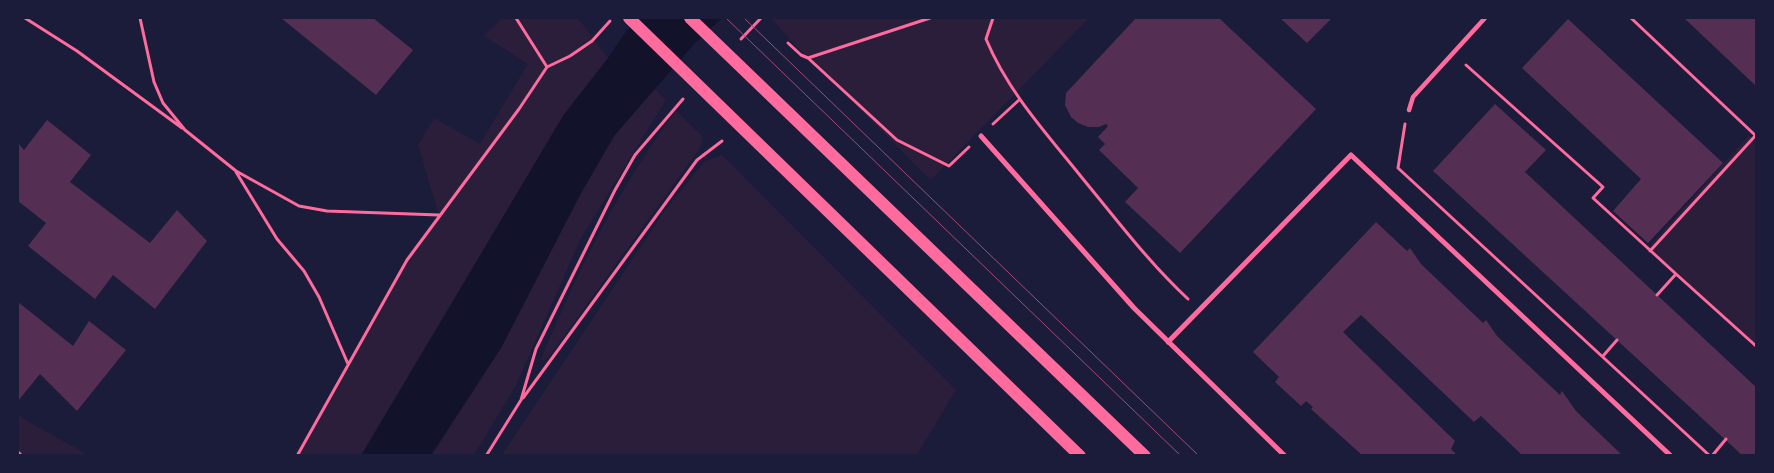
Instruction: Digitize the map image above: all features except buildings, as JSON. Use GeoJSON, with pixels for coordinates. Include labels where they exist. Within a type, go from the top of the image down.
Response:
{"type":"FeatureCollection","features":[{"type":"Feature","properties":{"kind":"main road"},"geometry":{"type":"LineString","coordinates":[[628,18],[1080,456]]}},
{"type":"Feature","properties":{"kind":"main road"},"geometry":{"type":"LineString","coordinates":[[690,18],[1145,456]]}},
{"type":"Feature","properties":{"kind":"street"},"geometry":{"type":"LineString","coordinates":[[1409,110],[1413,98],[1485,18]]}},
{"type":"Feature","properties":{"kind":"street"},"geometry":{"type":"LineString","coordinates":[[981,136],[1134,308],[1285,456]]}},
{"type":"Feature","properties":{"kind":"street"},"geometry":{"type":"LineString","coordinates":[[1168,342],[1350,155],[1671,456]]}},
{"type":"Feature","properties":{"kind":"path"},"geometry":{"type":"LineString","coordinates":[[25,18],[77,51],[185,130],[236,171],[299,206],[327,211],[439,216]]}},
{"type":"Feature","properties":{"kind":"path"},"geometry":{"type":"LineString","coordinates":[[140,18],[154,82],[163,103],[185,130]]}},
{"type":"Feature","properties":{"kind":"path"},"geometry":{"type":"LineString","coordinates":[[516,18],[547,67]]}},
{"type":"Feature","properties":{"kind":"path"},"geometry":{"type":"LineString","coordinates":[[297,456],[407,260],[520,109],[547,67],[570,56],[592,41],[613,18]]}},
{"type":"Feature","properties":{"kind":"path"},"geometry":{"type":"LineString","coordinates":[[808,58],[930,18]]}},
{"type":"Feature","properties":{"kind":"path"},"geometry":{"type":"LineString","coordinates":[[993,18],[986,39],[996,63],[1019,100],[1158,272],[1200,310]]}},
{"type":"Feature","properties":{"kind":"path"},"geometry":{"type":"LineString","coordinates":[[1631,18],[1756,135],[1650,251]]}},
{"type":"Feature","properties":{"kind":"path"},"geometry":{"type":"LineString","coordinates":[[788,43],[801,55],[808,58],[897,140],[949,166],[1019,100]]}},
{"type":"Feature","properties":{"kind":"path"},"geometry":{"type":"LineString","coordinates":[[1453,53],[1603,187],[1593,198],[1756,346]]}},
{"type":"Feature","properties":{"kind":"path"},"geometry":{"type":"LineString","coordinates":[[521,400],[536,349],[615,190],[635,156],[673,109]]}},
{"type":"Feature","properties":{"kind":"path"},"geometry":{"type":"LineString","coordinates":[[1409,110],[1398,168],[1711,456],[1726,439]]}},
{"type":"Feature","properties":{"kind":"path"},"geometry":{"type":"LineString","coordinates":[[486,456],[521,400],[697,160],[722,141]]}},
{"type":"Feature","properties":{"kind":"path"},"geometry":{"type":"LineString","coordinates":[[236,171],[278,239],[304,271],[319,297],[348,365]]}},
{"type":"Feature","properties":{"kind":"path"},"geometry":{"type":"LineString","coordinates":[[1657,295],[1676,274]]}},
{"type":"Feature","properties":{"kind":"path"},"geometry":{"type":"LineString","coordinates":[[1603,356],[1616,340]]}},
{"type":"Feature","properties":{"kind":"path"},"geometry":{"type":"LineString","coordinates":[[18,452],[22,456]]}},
{"type":"Feature","properties":{"kind":"shaded area"},"geometry":{"type":"Polygon","coordinates":[[[502,18],[578,18],[608,58],[563,116],[361,455],[297,456],[407,260],[439,215],[418,145],[434,118],[480,144],[528,64],[484,36],[502,18]]]}},
{"type":"Feature","properties":{"kind":"shaded area"},"geometry":{"type":"Polygon","coordinates":[[[640,18],[722,18],[694,44],[614,136],[580,195],[501,348],[431,455],[361,456],[563,116],[627,30],[640,18]]]}},
{"type":"Feature","properties":{"kind":"shaded area"},"geometry":{"type":"Polygon","coordinates":[[[771,18],[1089,18],[931,180],[797,47],[771,18]]]}},
{"type":"Feature","properties":{"kind":"shaded area"},"geometry":{"type":"Polygon","coordinates":[[[654,88],[666,100],[581,238],[516,385],[474,455],[431,456],[501,348],[580,195],[614,136],[654,88]]]}},
{"type":"Feature","properties":{"kind":"shaded area"},"geometry":{"type":"Polygon","coordinates":[[[676,111],[701,135],[703,142],[549,357],[544,361],[541,359],[569,295],[601,231],[636,169],[676,111]]]}},
{"type":"Feature","properties":{"kind":"shaded area"},"geometry":{"type":"Polygon","coordinates":[[[1749,135],[1756,142],[1756,345],[1648,248],[1749,135]]]}},
{"type":"Feature","properties":{"kind":"shaded area"},"geometry":{"type":"Polygon","coordinates":[[[722,155],[956,390],[917,455],[502,455],[666,209],[705,161],[722,155]]]}},
{"type":"Feature","properties":{"kind":"shaded area"},"geometry":{"type":"Polygon","coordinates":[[[18,414],[26,420],[88,455],[18,455],[18,414]]]}},
{"type":"Feature","properties":{"kind":"tram line"},"geometry":{"type":"LineString","coordinates":[[726,18],[1181,456]]}},
{"type":"Feature","properties":{"kind":"tram line"},"geometry":{"type":"LineString","coordinates":[[744,18],[1199,456]]}}]}
